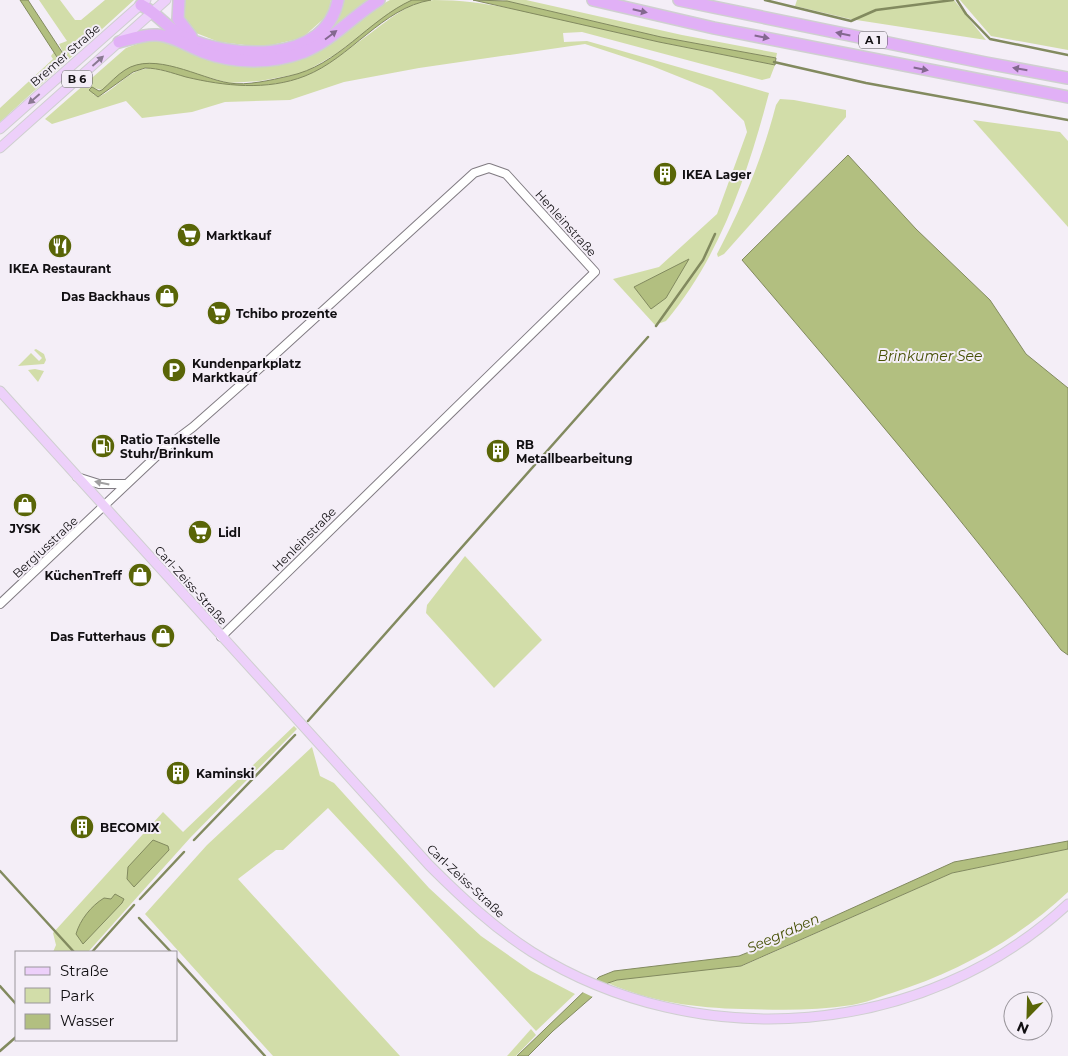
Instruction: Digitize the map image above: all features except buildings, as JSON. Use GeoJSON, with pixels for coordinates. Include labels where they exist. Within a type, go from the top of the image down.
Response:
{"type":"FeatureCollection","features":[{"type":"Feature","properties":{"kind":"highway"},"geometry":{"type":"LineString","coordinates":[[179,0],[177,14],[180,23],[191,36],[203,43]]}},
{"type":"Feature","properties":{"kind":"highway"},"geometry":{"type":"LineString","coordinates":[[151,14],[179,34],[203,43],[249,53],[265,53],[286,49],[307,40],[320,31],[330,19],[338,0]]}},
{"type":"Feature","properties":{"kind":"highway"},"geometry":{"type":"LineString","coordinates":[[119,42],[146,36],[170,37],[204,52],[229,58],[250,61],[273,60],[304,52],[380,0]]}},
{"type":"Feature","properties":{"kind":"highway","name":"A 1"},"geometry":{"type":"LineString","coordinates":[[593,0],[724,30],[1068,97]]}},
{"type":"Feature","properties":{"kind":"highway","name":"A 1"},"geometry":{"type":"LineString","coordinates":[[679,0],[1068,78]]}},
{"type":"Feature","properties":{"kind":"highway"},"geometry":{"type":"LineString","coordinates":[[144,2],[151,14],[170,37]]}},
{"type":"Feature","properties":{"kind":"main road","name":"Bremer Straße"},"geometry":{"type":"LineString","coordinates":[[0,148],[166,0]]}},
{"type":"Feature","properties":{"kind":"main road","name":"Bremer Straße"},"geometry":{"type":"LineString","coordinates":[[0,129],[144,2]]}},
{"type":"Feature","properties":{"kind":"main road","name":"Carl-Zeiss-Straße"},"geometry":{"type":"LineString","coordinates":[[0,391],[369,800],[461,896],[497,927],[528,949],[588,982],[608,991],[663,1008],[717,1018],[781,1021],[845,1014],[909,999],[966,975],[1037,931],[1068,904]]}},
{"type":"Feature","properties":{"kind":"street","name":"Henleinstraße"},"geometry":{"type":"LineString","coordinates":[[104,506],[165,448],[194,427],[474,173],[489,168],[506,174],[595,272],[221,637]]}},
{"type":"Feature","properties":{"kind":"street"},"geometry":{"type":"LineString","coordinates":[[78,477],[99,484],[126,484]]}},
{"type":"Feature","properties":{"kind":"street","name":"Bergiusstraße"},"geometry":{"type":"LineString","coordinates":[[0,604],[104,506]]}},
{"type":"Feature","properties":{"kind":"green space"},"geometry":{"type":"Polygon","coordinates":[[[39,0],[60,0],[75,20],[81,20],[105,0],[134,0],[0,122],[0,108],[53,59],[51,56],[54,52],[57,57],[64,55],[59,44],[67,41],[39,0]]]}},
{"type":"Feature","properties":{"kind":"green space"},"geometry":{"type":"Polygon","coordinates":[[[185,0],[331,0],[328,15],[302,38],[263,47],[219,42],[196,33],[183,16],[185,0]]]}},
{"type":"Feature","properties":{"kind":"green space"},"geometry":{"type":"Polygon","coordinates":[[[344,0],[371,0],[331,30],[344,0]]]}},
{"type":"Feature","properties":{"kind":"green space"},"geometry":{"type":"Polygon","coordinates":[[[390,0],[412,0],[385,17],[336,54],[303,73],[260,81],[229,83],[159,64],[126,69],[102,90],[94,88],[93,94],[98,97],[137,71],[153,68],[229,84],[248,85],[286,82],[322,68],[407,8],[424,1],[434,0],[496,6],[775,65],[770,78],[762,80],[582,32],[563,33],[564,42],[587,41],[769,93],[752,153],[717,242],[702,270],[666,321],[655,325],[613,279],[659,267],[717,214],[747,132],[744,121],[712,90],[652,66],[585,44],[419,68],[344,82],[290,100],[225,102],[192,112],[142,118],[126,101],[52,124],[45,119],[126,48],[148,40],[164,41],[198,55],[275,64],[390,0]]]}},
{"type":"Feature","properties":{"kind":"green space"},"geometry":{"type":"Polygon","coordinates":[[[503,0],[526,0],[682,35],[777,53],[776,58],[661,37],[503,0]]]}},
{"type":"Feature","properties":{"kind":"green space"},"geometry":{"type":"Polygon","coordinates":[[[797,0],[954,0],[986,40],[850,19],[795,6],[797,0]]]}},
{"type":"Feature","properties":{"kind":"green space"},"geometry":{"type":"Polygon","coordinates":[[[960,0],[1068,0],[1068,50],[991,36],[960,0]]]}},
{"type":"Feature","properties":{"kind":"green space"},"geometry":{"type":"Polygon","coordinates":[[[780,99],[846,110],[846,117],[724,254],[718,257],[717,254],[751,181],[765,144],[776,105],[780,99]]]}},
{"type":"Feature","properties":{"kind":"green space"},"geometry":{"type":"Polygon","coordinates":[[[973,120],[1060,132],[1068,141],[1068,227],[973,120]]]}},
{"type":"Feature","properties":{"kind":"green space"},"geometry":{"type":"Polygon","coordinates":[[[36,349],[44,354],[46,360],[44,364],[18,366],[31,353],[39,361],[42,358],[34,350],[36,349]]]}},
{"type":"Feature","properties":{"kind":"green space"},"geometry":{"type":"Polygon","coordinates":[[[28,370],[44,371],[38,382],[28,370]]]}},
{"type":"Feature","properties":{"kind":"green space"},"geometry":{"type":"Polygon","coordinates":[[[465,556],[542,640],[494,688],[426,613],[427,605],[465,556]]]}},
{"type":"Feature","properties":{"kind":"green space"},"geometry":{"type":"Polygon","coordinates":[[[294,726],[297,729],[190,838],[89,951],[53,951],[56,945],[53,933],[163,812],[183,832],[294,726]]]}},
{"type":"Feature","properties":{"kind":"green space"},"geometry":{"type":"Polygon","coordinates":[[[312,747],[320,776],[334,783],[429,888],[481,936],[531,971],[575,994],[536,1031],[328,808],[283,850],[276,850],[238,879],[400,1056],[273,1056],[145,914],[207,845],[312,747]]]}},
{"type":"Feature","properties":{"kind":"green space"},"geometry":{"type":"Polygon","coordinates":[[[1068,849],[1068,892],[1028,925],[985,953],[940,975],[916,985],[857,1004],[811,1009],[770,1010],[708,1007],[657,999],[624,990],[608,983],[642,976],[742,966],[952,873],[1068,849]]]}},
{"type":"Feature","properties":{"kind":"green space"},"geometry":{"type":"Polygon","coordinates":[[[531,1029],[536,1035],[516,1056],[507,1056],[531,1029]]]}},
{"type":"Feature","properties":{"kind":"water"},"geometry":{"type":"Polygon","coordinates":[[[20,0],[28,0],[64,55],[61,58],[57,57],[20,0]]]}},
{"type":"Feature","properties":{"kind":"water"},"geometry":{"type":"Polygon","coordinates":[[[412,0],[431,0],[413,5],[397,13],[322,68],[291,81],[261,85],[230,85],[145,68],[133,72],[98,97],[89,90],[92,87],[99,91],[102,90],[125,70],[149,63],[163,64],[236,84],[259,82],[307,71],[338,53],[381,19],[412,0]]]}},
{"type":"Feature","properties":{"kind":"water"},"geometry":{"type":"Polygon","coordinates":[[[473,0],[507,1],[661,37],[776,58],[775,65],[659,42],[473,0]]]}},
{"type":"Feature","properties":{"kind":"water","name":"Brinkumer See"},"geometry":{"type":"Polygon","coordinates":[[[848,155],[916,229],[990,300],[1026,354],[1068,388],[1068,655],[1061,650],[984,550],[904,452],[742,260],[848,155]]]}},
{"type":"Feature","properties":{"kind":"water"},"geometry":{"type":"Polygon","coordinates":[[[689,259],[666,298],[651,309],[634,287],[689,259]]]}},
{"type":"Feature","properties":{"kind":"water"},"geometry":{"type":"Polygon","coordinates":[[[153,840],[168,846],[169,850],[134,887],[127,879],[128,867],[153,840]]]}},
{"type":"Feature","properties":{"kind":"water"},"geometry":{"type":"Polygon","coordinates":[[[1068,841],[1068,849],[952,873],[741,966],[617,980],[608,983],[553,1031],[528,1056],[517,1056],[599,977],[614,971],[739,956],[806,929],[954,862],[1068,841]]]}},
{"type":"Feature","properties":{"kind":"water"},"geometry":{"type":"Polygon","coordinates":[[[115,894],[124,899],[122,903],[83,944],[76,934],[83,919],[99,901],[104,898],[111,899],[115,894]]]}},
{"type":"Feature","properties":{"kind":"pier"},"geometry":{"type":"Polygon","coordinates":[[[593,979],[609,986],[595,998],[580,991],[593,979]]]}},
{"type":"Feature","properties":{"kind":"waterway"},"geometry":{"type":"LineString","coordinates":[[765,0],[851,21],[876,10],[953,0]]}},
{"type":"Feature","properties":{"kind":"waterway"},"geometry":{"type":"LineString","coordinates":[[957,0],[966,14],[990,39],[1068,55]]}},
{"type":"Feature","properties":{"kind":"waterway"},"geometry":{"type":"LineString","coordinates":[[774,62],[866,83],[1068,120]]}},
{"type":"Feature","properties":{"kind":"waterway"},"geometry":{"type":"LineString","coordinates":[[656,326],[703,260],[715,234]]}},
{"type":"Feature","properties":{"kind":"waterway"},"geometry":{"type":"LineString","coordinates":[[308,721],[648,337]]}},
{"type":"Feature","properties":{"kind":"waterway"},"geometry":{"type":"LineString","coordinates":[[194,840],[295,735]]}},
{"type":"Feature","properties":{"kind":"waterway"},"geometry":{"type":"LineString","coordinates":[[140,899],[184,852]]}},
{"type":"Feature","properties":{"kind":"waterway"},"geometry":{"type":"LineString","coordinates":[[0,871],[73,951]]}},
{"type":"Feature","properties":{"kind":"waterway"},"geometry":{"type":"LineString","coordinates":[[93,951],[134,905]]}},
{"type":"Feature","properties":{"kind":"waterway"},"geometry":{"type":"LineString","coordinates":[[139,918],[170,951]]}},
{"type":"Feature","properties":{"kind":"waterway"},"geometry":{"type":"LineString","coordinates":[[178,960],[265,1056]]}},
{"type":"Feature","properties":{"kind":"waterway"},"geometry":{"type":"LineString","coordinates":[[0,986],[15,1003]]}},
{"type":"Feature","properties":{"kind":"waterway"},"geometry":{"type":"LineString","coordinates":[[0,1051],[15,1038]]}},
{"type":"Feature","properties":{"kind":"place","name":"IKEA Lager"},"geometry":{"type":"Point","coordinates":[665,174]}},
{"type":"Feature","properties":{"kind":"place","name":"Marktkauf"},"geometry":{"type":"Point","coordinates":[189,235]}},
{"type":"Feature","properties":{"kind":"place","name":"IKEA Restaurant"},"geometry":{"type":"Point","coordinates":[60,246]}},
{"type":"Feature","properties":{"kind":"place","name":"Das Backhaus"},"geometry":{"type":"Point","coordinates":[167,296]}},
{"type":"Feature","properties":{"kind":"place","name":"Tchibo prozente"},"geometry":{"type":"Point","coordinates":[219,313]}},
{"type":"Feature","properties":{"kind":"place","name":"Kundenparkplatz Marktkauf"},"geometry":{"type":"Point","coordinates":[174,370]}},
{"type":"Feature","properties":{"kind":"place","name":"Ratio Tankstelle Stuhr/Brinkum"},"geometry":{"type":"Point","coordinates":[103,446]}},
{"type":"Feature","properties":{"kind":"place","name":"RB Metallbearbeitung"},"geometry":{"type":"Point","coordinates":[498,451]}},
{"type":"Feature","properties":{"kind":"place","name":"JYSK"},"geometry":{"type":"Point","coordinates":[25,505]}},
{"type":"Feature","properties":{"kind":"place","name":"Lidl"},"geometry":{"type":"Point","coordinates":[200,532]}},
{"type":"Feature","properties":{"kind":"place","name":"KüchenTreff"},"geometry":{"type":"Point","coordinates":[140,575]}},
{"type":"Feature","properties":{"kind":"place","name":"Das Futterhaus"},"geometry":{"type":"Point","coordinates":[163,636]}},
{"type":"Feature","properties":{"kind":"place","name":"Kaminski"},"geometry":{"type":"Point","coordinates":[178,773]}},
{"type":"Feature","properties":{"kind":"place","name":"BECOMIX"},"geometry":{"type":"Point","coordinates":[82,827]}},
{"type":"Feature","properties":{"kind":"water label","name":"Seegraben"},"geometry":{"type":"Point","coordinates":[783,933]}}]}
